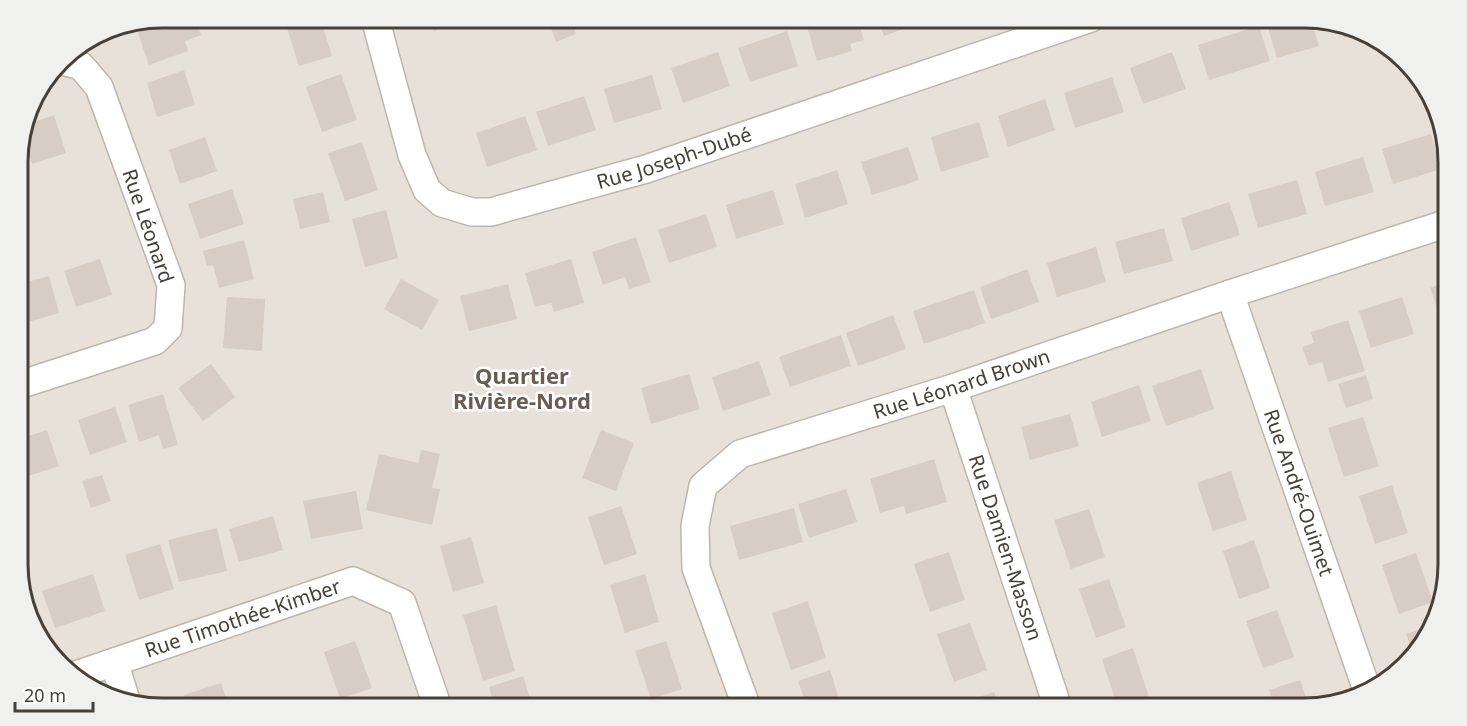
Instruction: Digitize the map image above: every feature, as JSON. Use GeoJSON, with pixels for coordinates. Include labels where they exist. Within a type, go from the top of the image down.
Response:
{"type":"FeatureCollection","features":[{"type":"Feature","properties":{"kind":"street","name":"Rue Joseph-Dubé"},"geometry":{"type":"LineString","coordinates":[[378,28],[412,155],[427,190],[442,203],[472,212],[490,212],[646,169],[1062,28]]}},
{"type":"Feature","properties":{"kind":"street","name":"Rue Léonard"},"geometry":{"type":"LineString","coordinates":[[28,382],[155,341],[168,328],[171,285],[99,87],[81,66],[72,64]]}},
{"type":"Feature","properties":{"kind":"street","name":"Rue Léonard Brown"},"geometry":{"type":"LineString","coordinates":[[743,697],[696,568],[695,526],[703,486],[740,454],[953,388],[1438,226]]}},
{"type":"Feature","properties":{"kind":"street","name":"Rue André-Ouimet"},"geometry":{"type":"LineString","coordinates":[[1230,294],[1365,684]]}},
{"type":"Feature","properties":{"kind":"street","name":"Rue Damien-Masson"},"geometry":{"type":"LineString","coordinates":[[953,388],[1054,697]]}},
{"type":"Feature","properties":{"kind":"street","name":"Rue Timothée-Kimber"},"geometry":{"type":"LineString","coordinates":[[84,672],[353,581],[402,603],[434,698]]}},
{"type":"Feature","properties":{"kind":"street"},"geometry":{"type":"LineString","coordinates":[[114,662],[123,691]]}},
{"type":"Feature","properties":{"kind":"shaded area"},"geometry":{"type":"Polygon","coordinates":[[[162,28],[1305,28],[1331,31],[1364,42],[1393,62],[1416,88],[1428,111],[1437,145],[1438,564],[1434,598],[1425,623],[1405,652],[1379,675],[1348,690],[1313,697],[162,698],[128,693],[103,684],[74,664],[46,631],[33,598],[30,581],[28,564],[29,154],[33,128],[46,95],[68,68],[103,42],[145,30],[162,28]]]}},
{"type":"Feature","properties":{"kind":"building"},"geometry":{"type":"Polygon","coordinates":[[[199,28],[201,35],[185,41],[188,51],[149,65],[137,31],[199,28]]]}},
{"type":"Feature","properties":{"kind":"building"},"geometry":{"type":"Polygon","coordinates":[[[287,28],[323,28],[332,56],[299,66],[287,28]]]}},
{"type":"Feature","properties":{"kind":"building"},"geometry":{"type":"Polygon","coordinates":[[[551,28],[574,28],[576,34],[556,42],[551,28]]]}},
{"type":"Feature","properties":{"kind":"building"},"geometry":{"type":"Polygon","coordinates":[[[807,28],[860,28],[864,40],[850,44],[852,51],[817,61],[807,28]]]}},
{"type":"Feature","properties":{"kind":"building"},"geometry":{"type":"Polygon","coordinates":[[[881,28],[906,28],[884,36],[881,28]]]}},
{"type":"Feature","properties":{"kind":"building"},"geometry":{"type":"Polygon","coordinates":[[[1253,28],[1260,28],[1270,61],[1209,80],[1198,45],[1253,28]]]}},
{"type":"Feature","properties":{"kind":"building"},"geometry":{"type":"Polygon","coordinates":[[[1268,28],[1314,29],[1319,46],[1277,58],[1268,28]]]}},
{"type":"Feature","properties":{"kind":"building"},"geometry":{"type":"Polygon","coordinates":[[[787,31],[798,66],[750,82],[738,48],[787,31]]]}},
{"type":"Feature","properties":{"kind":"building"},"geometry":{"type":"Polygon","coordinates":[[[718,52],[730,86],[683,103],[671,68],[718,52]]]}},
{"type":"Feature","properties":{"kind":"building"},"geometry":{"type":"Polygon","coordinates":[[[1172,52],[1186,89],[1143,104],[1130,68],[1172,52]]]}},
{"type":"Feature","properties":{"kind":"building"},"geometry":{"type":"Polygon","coordinates":[[[184,70],[195,105],[157,117],[147,83],[184,70]]]}},
{"type":"Feature","properties":{"kind":"building"},"geometry":{"type":"Polygon","coordinates":[[[341,74],[357,120],[322,132],[306,87],[341,74]]]}},
{"type":"Feature","properties":{"kind":"building"},"geometry":{"type":"Polygon","coordinates":[[[652,75],[662,109],[614,123],[604,89],[652,75]]]}},
{"type":"Feature","properties":{"kind":"building"},"geometry":{"type":"Polygon","coordinates":[[[1112,77],[1124,112],[1075,128],[1064,93],[1112,77]]]}},
{"type":"Feature","properties":{"kind":"building"},"geometry":{"type":"Polygon","coordinates":[[[584,96],[596,130],[548,146],[536,112],[584,96]]]}},
{"type":"Feature","properties":{"kind":"building"},"geometry":{"type":"Polygon","coordinates":[[[1045,99],[1055,130],[1008,147],[998,116],[1045,99]]]}},
{"type":"Feature","properties":{"kind":"building"},"geometry":{"type":"Polygon","coordinates":[[[54,115],[66,153],[32,164],[29,154],[35,122],[54,115]]]}},
{"type":"Feature","properties":{"kind":"building"},"geometry":{"type":"Polygon","coordinates":[[[525,116],[537,150],[487,167],[476,133],[525,116]]]}},
{"type":"Feature","properties":{"kind":"building"},"geometry":{"type":"Polygon","coordinates":[[[979,122],[989,157],[941,172],[931,137],[979,122]]]}},
{"type":"Feature","properties":{"kind":"building"},"geometry":{"type":"Polygon","coordinates":[[[1431,134],[1438,158],[1438,170],[1393,184],[1382,149],[1431,134]]]}},
{"type":"Feature","properties":{"kind":"building"},"geometry":{"type":"Polygon","coordinates":[[[205,137],[217,171],[180,184],[169,150],[205,137]]]}},
{"type":"Feature","properties":{"kind":"building"},"geometry":{"type":"Polygon","coordinates":[[[362,142],[378,190],[345,201],[328,153],[362,142]]]}},
{"type":"Feature","properties":{"kind":"building"},"geometry":{"type":"Polygon","coordinates":[[[908,147],[919,180],[872,195],[861,162],[908,147]]]}},
{"type":"Feature","properties":{"kind":"building"},"geometry":{"type":"Polygon","coordinates":[[[1363,157],[1374,192],[1325,206],[1315,172],[1363,157]]]}},
{"type":"Feature","properties":{"kind":"building"},"geometry":{"type":"Polygon","coordinates":[[[837,170],[848,204],[805,218],[795,184],[837,170]]]}},
{"type":"Feature","properties":{"kind":"building"},"geometry":{"type":"Polygon","coordinates":[[[1297,180],[1307,214],[1258,228],[1248,194],[1297,180]]]}},
{"type":"Feature","properties":{"kind":"building"},"geometry":{"type":"Polygon","coordinates":[[[232,189],[244,224],[200,239],[188,204],[232,189]]]}},
{"type":"Feature","properties":{"kind":"building"},"geometry":{"type":"Polygon","coordinates":[[[773,190],[784,224],[736,239],[726,205],[773,190]]]}},
{"type":"Feature","properties":{"kind":"building"},"geometry":{"type":"Polygon","coordinates":[[[323,192],[330,222],[300,229],[293,199],[323,192]]]}},
{"type":"Feature","properties":{"kind":"building"},"geometry":{"type":"Polygon","coordinates":[[[1229,202],[1240,235],[1191,251],[1181,218],[1229,202]]]}},
{"type":"Feature","properties":{"kind":"building"},"geometry":{"type":"Polygon","coordinates":[[[386,210],[398,258],[365,267],[352,219],[386,210]]]}},
{"type":"Feature","properties":{"kind":"building"},"geometry":{"type":"Polygon","coordinates":[[[706,214],[717,247],[669,263],[658,230],[706,214]]]}},
{"type":"Feature","properties":{"kind":"building"},"geometry":{"type":"Polygon","coordinates":[[[1164,228],[1173,261],[1124,274],[1115,242],[1164,228]]]}},
{"type":"Feature","properties":{"kind":"building"},"geometry":{"type":"Polygon","coordinates":[[[636,237],[651,282],[629,289],[625,277],[603,285],[592,252],[636,237]]]}},
{"type":"Feature","properties":{"kind":"building"},"geometry":{"type":"Polygon","coordinates":[[[244,240],[254,279],[219,288],[213,265],[207,266],[203,251],[244,240]]]}},
{"type":"Feature","properties":{"kind":"building"},"geometry":{"type":"Polygon","coordinates":[[[1096,247],[1106,282],[1057,297],[1047,263],[1096,247]]]}},
{"type":"Feature","properties":{"kind":"building"},"geometry":{"type":"Polygon","coordinates":[[[100,259],[112,295],[76,307],[64,271],[100,259]]]}},
{"type":"Feature","properties":{"kind":"building"},"geometry":{"type":"Polygon","coordinates":[[[571,259],[584,303],[554,312],[551,303],[535,307],[525,273],[571,259]]]}},
{"type":"Feature","properties":{"kind":"building"},"geometry":{"type":"Polygon","coordinates":[[[1027,269],[1039,302],[991,319],[980,287],[1027,269]]]}},
{"type":"Feature","properties":{"kind":"building"},"geometry":{"type":"Polygon","coordinates":[[[49,276],[59,313],[29,322],[29,282],[49,276]]]}},
{"type":"Feature","properties":{"kind":"building"},"geometry":{"type":"Polygon","coordinates":[[[401,279],[439,300],[422,330],[384,309],[401,279]]]}},
{"type":"Feature","properties":{"kind":"building"},"geometry":{"type":"Polygon","coordinates":[[[508,284],[517,319],[469,331],[460,296],[508,284]]]}},
{"type":"Feature","properties":{"kind":"building"},"geometry":{"type":"Polygon","coordinates":[[[1438,285],[1438,310],[1430,288],[1438,285]]]}},
{"type":"Feature","properties":{"kind":"building"},"geometry":{"type":"Polygon","coordinates":[[[974,290],[985,323],[924,344],[913,311],[974,290]]]}},
{"type":"Feature","properties":{"kind":"building"},"geometry":{"type":"Polygon","coordinates":[[[227,297],[265,299],[262,351],[223,348],[227,297]]]}},
{"type":"Feature","properties":{"kind":"building"},"geometry":{"type":"Polygon","coordinates":[[[1402,297],[1414,334],[1371,348],[1359,311],[1402,297]]]}},
{"type":"Feature","properties":{"kind":"building"},"geometry":{"type":"Polygon","coordinates":[[[893,315],[906,349],[858,366],[846,333],[893,315]]]}},
{"type":"Feature","properties":{"kind":"building"},"geometry":{"type":"Polygon","coordinates":[[[1348,320],[1365,371],[1328,382],[1322,362],[1309,366],[1302,347],[1314,343],[1311,332],[1348,320]]]}},
{"type":"Feature","properties":{"kind":"building"},"geometry":{"type":"Polygon","coordinates":[[[841,335],[851,366],[790,387],[779,357],[841,335]]]}},
{"type":"Feature","properties":{"kind":"building"},"geometry":{"type":"Polygon","coordinates":[[[759,361],[771,395],[723,411],[712,377],[759,361]]]}},
{"type":"Feature","properties":{"kind":"building"},"geometry":{"type":"Polygon","coordinates":[[[211,364],[235,397],[203,421],[178,388],[211,364]]]}},
{"type":"Feature","properties":{"kind":"building"},"geometry":{"type":"Polygon","coordinates":[[[1201,369],[1214,409],[1166,426],[1152,386],[1201,369]]]}},
{"type":"Feature","properties":{"kind":"building"},"geometry":{"type":"Polygon","coordinates":[[[689,374],[700,409],[651,424],[641,388],[689,374]]]}},
{"type":"Feature","properties":{"kind":"building"},"geometry":{"type":"Polygon","coordinates":[[[1366,375],[1373,399],[1346,408],[1338,384],[1366,375]]]}},
{"type":"Feature","properties":{"kind":"building"},"geometry":{"type":"Polygon","coordinates":[[[1139,385],[1151,421],[1102,437],[1091,402],[1139,385]]]}},
{"type":"Feature","properties":{"kind":"building"},"geometry":{"type":"Polygon","coordinates":[[[163,394],[178,445],[163,449],[159,435],[139,442],[128,405],[163,394]]]}},
{"type":"Feature","properties":{"kind":"building"},"geometry":{"type":"Polygon","coordinates":[[[115,407],[127,442],[90,455],[78,420],[115,407]]]}},
{"type":"Feature","properties":{"kind":"building"},"geometry":{"type":"Polygon","coordinates":[[[1070,414],[1079,446],[1030,460],[1021,427],[1070,414]]]}},
{"type":"Feature","properties":{"kind":"building"},"geometry":{"type":"Polygon","coordinates":[[[1363,417],[1379,466],[1344,477],[1328,428],[1363,417]]]}},
{"type":"Feature","properties":{"kind":"building"},"geometry":{"type":"Polygon","coordinates":[[[47,430],[59,466],[28,476],[28,436],[47,430]]]}},
{"type":"Feature","properties":{"kind":"building"},"geometry":{"type":"Polygon","coordinates":[[[601,430],[634,443],[616,491],[582,478],[601,430]]]}},
{"type":"Feature","properties":{"kind":"building"},"geometry":{"type":"Polygon","coordinates":[[[421,450],[440,454],[432,488],[440,489],[432,525],[366,510],[379,454],[418,463],[421,450]]]}},
{"type":"Feature","properties":{"kind":"building"},"geometry":{"type":"Polygon","coordinates":[[[934,459],[947,502],[906,514],[904,506],[880,513],[870,479],[934,459]]]}},
{"type":"Feature","properties":{"kind":"building"},"geometry":{"type":"Polygon","coordinates":[[[1231,471],[1247,520],[1213,531],[1197,483],[1231,471]]]}},
{"type":"Feature","properties":{"kind":"building"},"geometry":{"type":"Polygon","coordinates":[[[102,475],[111,501],[91,508],[82,481],[102,475]]]}},
{"type":"Feature","properties":{"kind":"building"},"geometry":{"type":"Polygon","coordinates":[[[1392,485],[1408,533],[1375,544],[1359,496],[1392,485]]]}},
{"type":"Feature","properties":{"kind":"building"},"geometry":{"type":"Polygon","coordinates":[[[846,489],[857,522],[809,538],[798,504],[846,489]]]}},
{"type":"Feature","properties":{"kind":"building"},"geometry":{"type":"Polygon","coordinates":[[[356,491],[363,529],[311,539],[303,501],[356,491]]]}},
{"type":"Feature","properties":{"kind":"building"},"geometry":{"type":"Polygon","coordinates":[[[621,506],[637,554],[604,565],[588,517],[621,506]]]}},
{"type":"Feature","properties":{"kind":"building"},"geometry":{"type":"Polygon","coordinates":[[[794,508],[803,542],[739,560],[730,526],[794,508]]]}},
{"type":"Feature","properties":{"kind":"building"},"geometry":{"type":"Polygon","coordinates":[[[1089,509],[1105,557],[1071,569],[1054,520],[1089,509]]]}},
{"type":"Feature","properties":{"kind":"building"},"geometry":{"type":"Polygon","coordinates":[[[273,516],[283,550],[239,562],[229,529],[273,516]]]}},
{"type":"Feature","properties":{"kind":"building"},"geometry":{"type":"Polygon","coordinates":[[[217,528],[227,571],[179,582],[168,540],[217,528]]]}},
{"type":"Feature","properties":{"kind":"building"},"geometry":{"type":"Polygon","coordinates":[[[471,537],[484,583],[453,592],[440,546],[471,537]]]}},
{"type":"Feature","properties":{"kind":"building"},"geometry":{"type":"Polygon","coordinates":[[[1254,540],[1270,588],[1239,599],[1223,551],[1254,540]]]}},
{"type":"Feature","properties":{"kind":"building"},"geometry":{"type":"Polygon","coordinates":[[[160,544],[174,589],[139,600],[125,555],[160,544]]]}},
{"type":"Feature","properties":{"kind":"building"},"geometry":{"type":"Polygon","coordinates":[[[949,552],[965,600],[930,612],[914,564],[949,552]]]}},
{"type":"Feature","properties":{"kind":"building"},"geometry":{"type":"Polygon","coordinates":[[[1416,553],[1433,602],[1399,614],[1382,565],[1416,553]]]}},
{"type":"Feature","properties":{"kind":"building"},"geometry":{"type":"Polygon","coordinates":[[[93,574],[105,611],[55,628],[42,591],[93,574]]]}},
{"type":"Feature","properties":{"kind":"building"},"geometry":{"type":"Polygon","coordinates":[[[645,574],[659,622],[625,633],[610,585],[645,574]]]}},
{"type":"Feature","properties":{"kind":"building"},"geometry":{"type":"Polygon","coordinates":[[[1109,579],[1126,627],[1096,638],[1079,589],[1109,579]]]}},
{"type":"Feature","properties":{"kind":"building"},"geometry":{"type":"Polygon","coordinates":[[[808,601],[826,658],[791,670],[772,613],[808,601]]]}},
{"type":"Feature","properties":{"kind":"building"},"geometry":{"type":"Polygon","coordinates":[[[496,605],[515,671],[483,681],[463,615],[496,605]]]}},
{"type":"Feature","properties":{"kind":"building"},"geometry":{"type":"Polygon","coordinates":[[[1277,610],[1294,657],[1263,668],[1246,621],[1277,610]]]}},
{"type":"Feature","properties":{"kind":"building"},"geometry":{"type":"Polygon","coordinates":[[[970,623],[987,670],[954,682],[937,634],[970,623]]]}},
{"type":"Feature","properties":{"kind":"building"},"geometry":{"type":"Polygon","coordinates":[[[1422,629],[1410,645],[1406,634],[1422,629]]]}},
{"type":"Feature","properties":{"kind":"building"},"geometry":{"type":"Polygon","coordinates":[[[355,641],[372,688],[340,698],[324,652],[355,641]]]}},
{"type":"Feature","properties":{"kind":"building"},"geometry":{"type":"Polygon","coordinates":[[[666,641],[682,689],[651,698],[635,651],[666,641]]]}},
{"type":"Feature","properties":{"kind":"building"},"geometry":{"type":"Polygon","coordinates":[[[1133,648],[1149,697],[1114,697],[1102,659],[1133,648]]]}},
{"type":"Feature","properties":{"kind":"building"},"geometry":{"type":"Polygon","coordinates":[[[830,670],[839,697],[803,697],[798,681],[830,670]]]}},
{"type":"Feature","properties":{"kind":"building"},"geometry":{"type":"Polygon","coordinates":[[[523,676],[530,698],[492,698],[489,687],[523,676]]]}},
{"type":"Feature","properties":{"kind":"building"},"geometry":{"type":"Polygon","coordinates":[[[1300,680],[1306,697],[1271,697],[1269,690],[1300,680]]]}},
{"type":"Feature","properties":{"kind":"building"},"geometry":{"type":"Polygon","coordinates":[[[221,683],[226,698],[185,698],[184,695],[221,683]]]}},
{"type":"Feature","properties":{"kind":"building"},"geometry":{"type":"Polygon","coordinates":[[[994,692],[996,697],[978,697],[994,692]]]}},
{"type":"Feature","properties":{"kind":"district","name":"Quartier Rivière-Nord"},"geometry":{"type":"Point","coordinates":[522,388]}}]}
